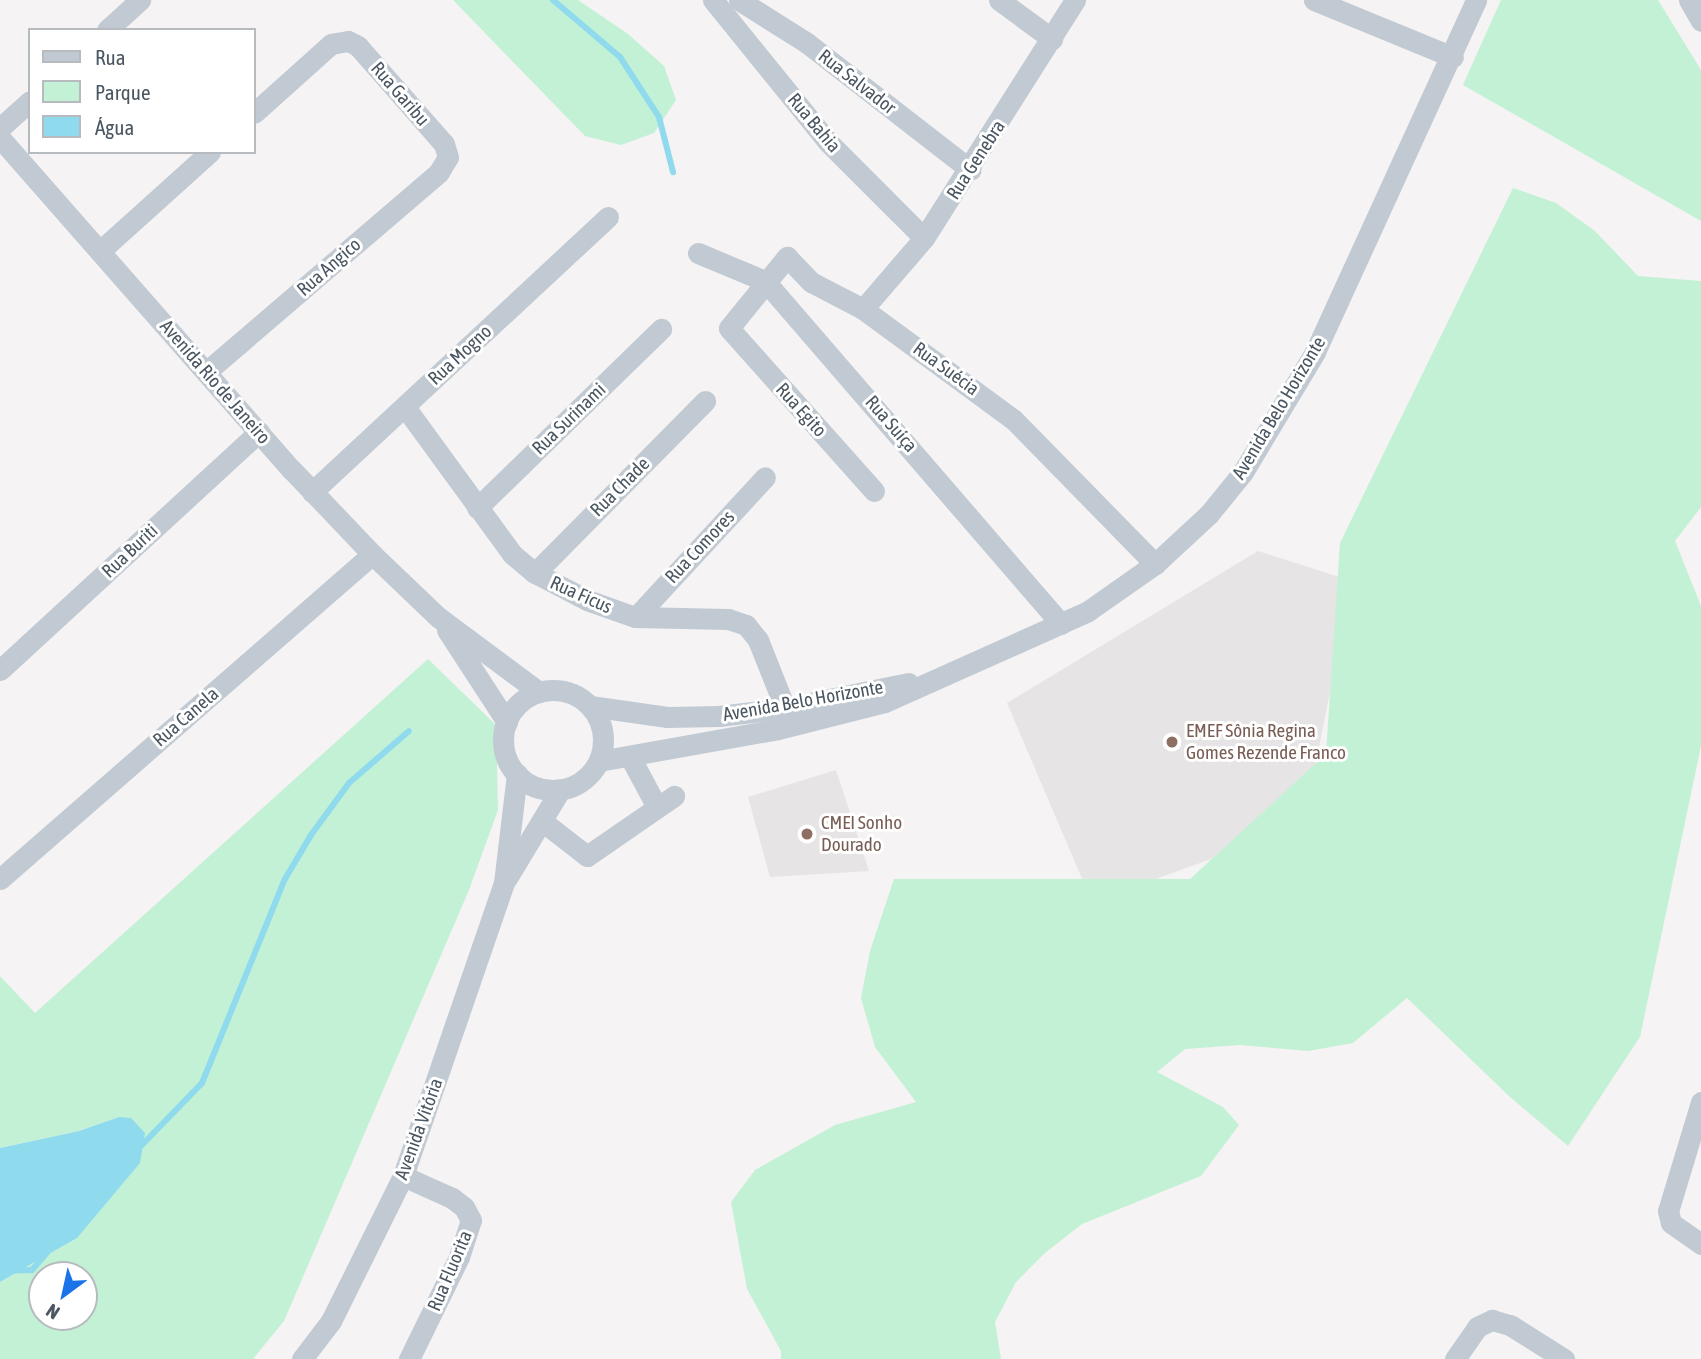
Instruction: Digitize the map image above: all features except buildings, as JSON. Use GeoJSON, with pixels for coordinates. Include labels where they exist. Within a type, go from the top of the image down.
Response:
{"type":"FeatureCollection","features":[{"type":"Feature","properties":{"kind":"street"},"geometry":{"type":"LineString","coordinates":[[109,28],[140,0]]}},
{"type":"Feature","properties":{"kind":"street","name":"Rua Bahia"},"geometry":{"type":"LineString","coordinates":[[713,0],[827,141],[924,238]]}},
{"type":"Feature","properties":{"kind":"street","name":"Rua Salvador"},"geometry":{"type":"LineString","coordinates":[[739,0],[807,43],[971,170]]}},
{"type":"Feature","properties":{"kind":"street"},"geometry":{"type":"LineString","coordinates":[[999,0],[1052,39]]}},
{"type":"Feature","properties":{"kind":"street","name":"Rua Genebra"},"geometry":{"type":"LineString","coordinates":[[863,309],[924,238],[971,170],[1075,0]]}},
{"type":"Feature","properties":{"kind":"street"},"geometry":{"type":"LineString","coordinates":[[1314,0],[1453,57]]}},
{"type":"Feature","properties":{"kind":"street","name":"Avenida Belo Horizonte"},"geometry":{"type":"LineString","coordinates":[[599,761],[631,757],[844,714],[885,702],[1061,624],[1155,564],[1209,514],[1243,472],[1283,409],[1315,352],[1453,57],[1476,0]]}},
{"type":"Feature","properties":{"kind":"street"},"geometry":{"type":"LineString","coordinates":[[1689,0],[1701,21]]}},
{"type":"Feature","properties":{"kind":"street","name":"Rua Garibu"},"geometry":{"type":"LineString","coordinates":[[256,111],[324,49],[341,40],[358,46],[444,144],[448,158]]}},
{"type":"Feature","properties":{"kind":"street"},"geometry":{"type":"LineString","coordinates":[[0,128],[28,103]]}},
{"type":"Feature","properties":{"kind":"street","name":"Avenida Rio de Janeiro"},"geometry":{"type":"LineString","coordinates":[[0,138],[312,492],[372,554],[438,617],[539,692]]}},
{"type":"Feature","properties":{"kind":"street"},"geometry":{"type":"LineString","coordinates":[[100,251],[208,154]]}},
{"type":"Feature","properties":{"kind":"street","name":"Rua Angico"},"geometry":{"type":"LineString","coordinates":[[206,372],[439,172],[448,158]]}},
{"type":"Feature","properties":{"kind":"street","name":"Rua Mogno"},"geometry":{"type":"LineString","coordinates":[[312,492],[608,217]]}},
{"type":"Feature","properties":{"kind":"street","name":"Rua Suíça"},"geometry":{"type":"LineString","coordinates":[[698,253],[765,281],[1061,624]]}},
{"type":"Feature","properties":{"kind":"street","name":"Rua Suécia"},"geometry":{"type":"LineString","coordinates":[[729,328],[787,257],[811,282],[863,309],[1014,420],[1155,564]]}},
{"type":"Feature","properties":{"kind":"street","name":"Rua Egito"},"geometry":{"type":"LineString","coordinates":[[729,328],[874,491]]}},
{"type":"Feature","properties":{"kind":"street","name":"Rua Surinami"},"geometry":{"type":"LineString","coordinates":[[477,508],[660,329]]}},
{"type":"Feature","properties":{"kind":"street","name":"Rua Chade"},"geometry":{"type":"LineString","coordinates":[[535,573],[705,401]]}},
{"type":"Feature","properties":{"kind":"street","name":"Rua Ficus"},"geometry":{"type":"LineString","coordinates":[[405,407],[512,554],[535,573],[587,600],[636,617],[728,619],[746,625],[758,640],[785,708]]}},
{"type":"Feature","properties":{"kind":"street","name":"Rua Buriti"},"geometry":{"type":"LineString","coordinates":[[0,670],[259,432]]}},
{"type":"Feature","properties":{"kind":"street","name":"Rua Comores"},"geometry":{"type":"LineString","coordinates":[[636,617],[765,477]]}},
{"type":"Feature","properties":{"kind":"street","name":"Rua Canela"},"geometry":{"type":"LineString","coordinates":[[0,879],[372,554]]}},
{"type":"Feature","properties":{"kind":"street","name":"Avenida Rio de Janeiro"},"geometry":{"type":"LineString","coordinates":[[438,617],[506,722]]}},
{"type":"Feature","properties":{"kind":"street","name":"Avenida Belo Horizonte"},"geometry":{"type":"LineString","coordinates":[[590,706],[667,717],[785,708],[932,679]]}},
{"type":"Feature","properties":{"kind":"street"},"geometry":{"type":"LineString","coordinates":[[539,692],[567,692],[590,706],[603,733],[599,761],[583,780],[560,790],[537,787],[517,774],[504,750],[506,722],[519,703],[539,692]]}},
{"type":"Feature","properties":{"kind":"street"},"geometry":{"type":"LineString","coordinates":[[542,821],[587,856],[665,802],[631,757]]}},
{"type":"Feature","properties":{"kind":"street","name":"Avenida Vitória"},"geometry":{"type":"LineString","coordinates":[[302,1359],[331,1321],[404,1176],[504,883],[517,774]]}},
{"type":"Feature","properties":{"kind":"street","name":"Avenida Vitória"},"geometry":{"type":"LineString","coordinates":[[504,883],[560,790]]}},
{"type":"Feature","properties":{"kind":"street"},"geometry":{"type":"LineString","coordinates":[[1695,1240],[1671,1223],[1668,1211],[1701,1102]]}},
{"type":"Feature","properties":{"kind":"street","name":"Rua Fluorita"},"geometry":{"type":"LineString","coordinates":[[404,1176],[452,1198],[464,1207],[471,1220],[458,1257],[409,1359]]}},
{"type":"Feature","properties":{"kind":"street"},"geometry":{"type":"LineString","coordinates":[[1455,1359],[1477,1327],[1492,1320],[1518,1329],[1564,1359]]}},
{"type":"Feature","properties":{"kind":"shaded area","name":"EMEF Sônia Regina Gomes Rezende Franco"},"geometry":{"type":"Polygon","coordinates":[[[1258,551],[1352,581],[1312,782],[1211,859],[1092,902],[1007,703],[1258,551]]]}},
{"type":"Feature","properties":{"kind":"shaded area","name":"CMEI Sonho Dourado"},"geometry":{"type":"Polygon","coordinates":[[[836,770],[869,871],[770,877],[748,797],[836,770]]]}},
{"type":"Feature","properties":{"kind":"green space"},"geometry":{"type":"Polygon","coordinates":[[[453,0],[578,0],[628,34],[664,66],[676,100],[654,133],[621,145],[585,136],[453,0]]]}},
{"type":"Feature","properties":{"kind":"green space"},"geometry":{"type":"Polygon","coordinates":[[[1501,0],[1658,0],[1701,70],[1701,221],[1463,85],[1501,0]]]}},
{"type":"Feature","properties":{"kind":"green space"},"geometry":{"type":"Polygon","coordinates":[[[1513,188],[1556,203],[1595,231],[1638,276],[1701,281],[1701,507],[1675,541],[1701,606],[1701,746],[1640,1037],[1568,1146],[1510,1097],[1407,998],[1353,1043],[1308,1051],[1240,1045],[1185,1049],[1157,1072],[1223,1107],[1239,1125],[1201,1176],[1082,1224],[1046,1252],[1016,1282],[995,1322],[1001,1359],[781,1359],[781,1351],[747,1289],[731,1202],[755,1170],[835,1125],[916,1102],[875,1047],[861,998],[870,951],[894,879],[1190,879],[1326,754],[1340,543],[1513,188]]]}},
{"type":"Feature","properties":{"kind":"green space"},"geometry":{"type":"Polygon","coordinates":[[[428,659],[496,725],[498,810],[469,890],[284,1321],[253,1359],[0,1359],[0,1282],[28,1266],[28,1331],[98,1331],[98,1261],[37,1261],[77,1238],[119,1117],[79,1131],[0,1148],[0,976],[35,1013],[428,659]]]}},
{"type":"Feature","properties":{"kind":"water"},"geometry":{"type":"Polygon","coordinates":[[[119,1117],[131,1118],[145,1133],[140,1163],[77,1238],[37,1261],[28,1261],[28,1266],[0,1282],[0,1148],[79,1131],[119,1117]]]}},
{"type":"Feature","properties":{"kind":"waterway"},"geometry":{"type":"LineString","coordinates":[[553,0],[620,57],[659,117],[673,172]]}},
{"type":"Feature","properties":{"kind":"waterway"},"geometry":{"type":"LineString","coordinates":[[140,1147],[202,1083],[285,879],[311,835],[349,783],[409,731]]}},
{"type":"Feature","properties":{"kind":"waterway"},"geometry":{"type":"LineString","coordinates":[[0,1271],[32,1270],[47,1253]]}},
{"type":"Feature","properties":{"kind":"place","name":"EMEF Sônia Regina Gomes Rezende Franco"},"geometry":{"type":"Point","coordinates":[1172,742]}},
{"type":"Feature","properties":{"kind":"place","name":"CMEI Sonho Dourado"},"geometry":{"type":"Point","coordinates":[807,834]}}]}
